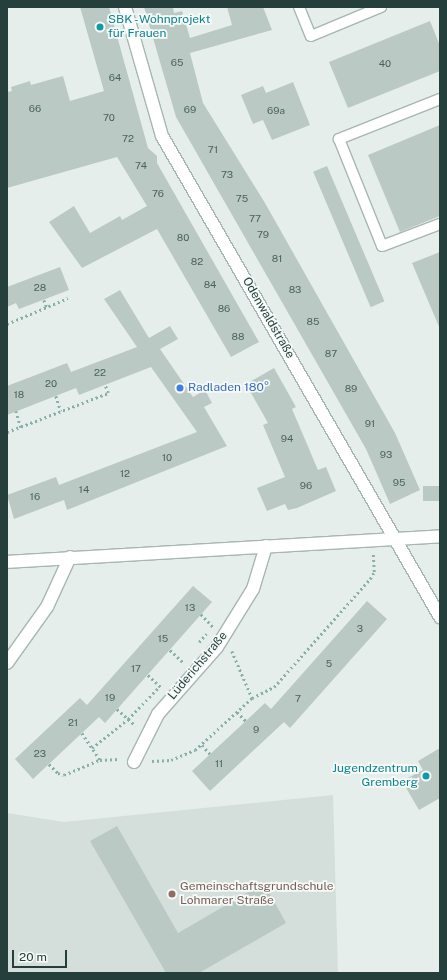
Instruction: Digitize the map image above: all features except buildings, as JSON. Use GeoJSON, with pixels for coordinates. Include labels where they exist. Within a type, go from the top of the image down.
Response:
{"type":"FeatureCollection","features":[{"type":"Feature","properties":{"kind":"street","name":"Odenwaldstraße"},"geometry":{"type":"LineString","coordinates":[[125,7],[162,136],[440,617]]}},
{"type":"Feature","properties":{"kind":"street"},"geometry":{"type":"LineString","coordinates":[[7,562],[70,557],[440,536]]}},
{"type":"Feature","properties":{"kind":"street","name":"Lüderichstraße"},"geometry":{"type":"LineString","coordinates":[[134,762],[158,714],[223,638],[253,589],[266,546]]}},
{"type":"Feature","properties":{"kind":"street"},"geometry":{"type":"LineString","coordinates":[[7,663],[47,607],[70,557]]}},
{"type":"Feature","properties":{"kind":"lane"},"geometry":{"type":"LineString","coordinates":[[299,7],[311,36],[381,7]]}},
{"type":"Feature","properties":{"kind":"lane"},"geometry":{"type":"LineString","coordinates":[[440,99],[339,139],[382,246],[440,224]]}},
{"type":"Feature","properties":{"kind":"path"},"geometry":{"type":"LineString","coordinates":[[7,324],[68,298]]}},
{"type":"Feature","properties":{"kind":"path"},"geometry":{"type":"LineString","coordinates":[[44,300],[47,307]]}},
{"type":"Feature","properties":{"kind":"path"},"geometry":{"type":"LineString","coordinates":[[7,432],[108,393],[105,385]]}},
{"type":"Feature","properties":{"kind":"path"},"geometry":{"type":"LineString","coordinates":[[56,396],[62,411]]}},
{"type":"Feature","properties":{"kind":"path"},"geometry":{"type":"LineString","coordinates":[[16,412],[21,427]]}},
{"type":"Feature","properties":{"kind":"path"},"geometry":{"type":"LineString","coordinates":[[49,764],[58,773],[64,775],[100,760],[134,762],[171,760],[202,745],[252,698],[274,687],[370,579],[374,572],[373,540]]}},
{"type":"Feature","properties":{"kind":"path"},"geometry":{"type":"LineString","coordinates":[[197,644],[212,626]]}},
{"type":"Feature","properties":{"kind":"path"},"geometry":{"type":"LineString","coordinates":[[223,638],[229,644],[252,698]]}},
{"type":"Feature","properties":{"kind":"path"},"geometry":{"type":"LineString","coordinates":[[178,667],[188,656]]}},
{"type":"Feature","properties":{"kind":"path"},"geometry":{"type":"LineString","coordinates":[[92,748],[128,720],[165,681]]}},
{"type":"Feature","properties":{"kind":"path"},"geometry":{"type":"LineString","coordinates":[[117,709],[146,736]]}},
{"type":"Feature","properties":{"kind":"path"},"geometry":{"type":"LineString","coordinates":[[238,712],[246,721]]}},
{"type":"Feature","properties":{"kind":"path"},"geometry":{"type":"LineString","coordinates":[[82,733],[100,760]]}},
{"type":"Feature","properties":{"kind":"path"},"geometry":{"type":"LineString","coordinates":[[202,745],[210,754]]}},
{"type":"Feature","properties":{"kind":"shaded area","name":"Gemeinschaftsgrundschule Lohmarer Straße"},"geometry":{"type":"Polygon","coordinates":[[[333,795],[338,973],[7,973],[7,813],[64,822],[333,795]]]}},
{"type":"Feature","properties":{"kind":"place","name":"SBK - Wohnprojekt für Frauen"},"geometry":{"type":"Point","coordinates":[100,27]}},
{"type":"Feature","properties":{"kind":"place","name":"Radladen 180°"},"geometry":{"type":"Point","coordinates":[180,388]}},
{"type":"Feature","properties":{"kind":"place","name":"Jugendzentrum Gremberg"},"geometry":{"type":"Point","coordinates":[426,776]}},
{"type":"Feature","properties":{"kind":"place","name":"Gemeinschaftsgrundschule Lohmarer Straße"},"geometry":{"type":"Point","coordinates":[172,894]}}]}
